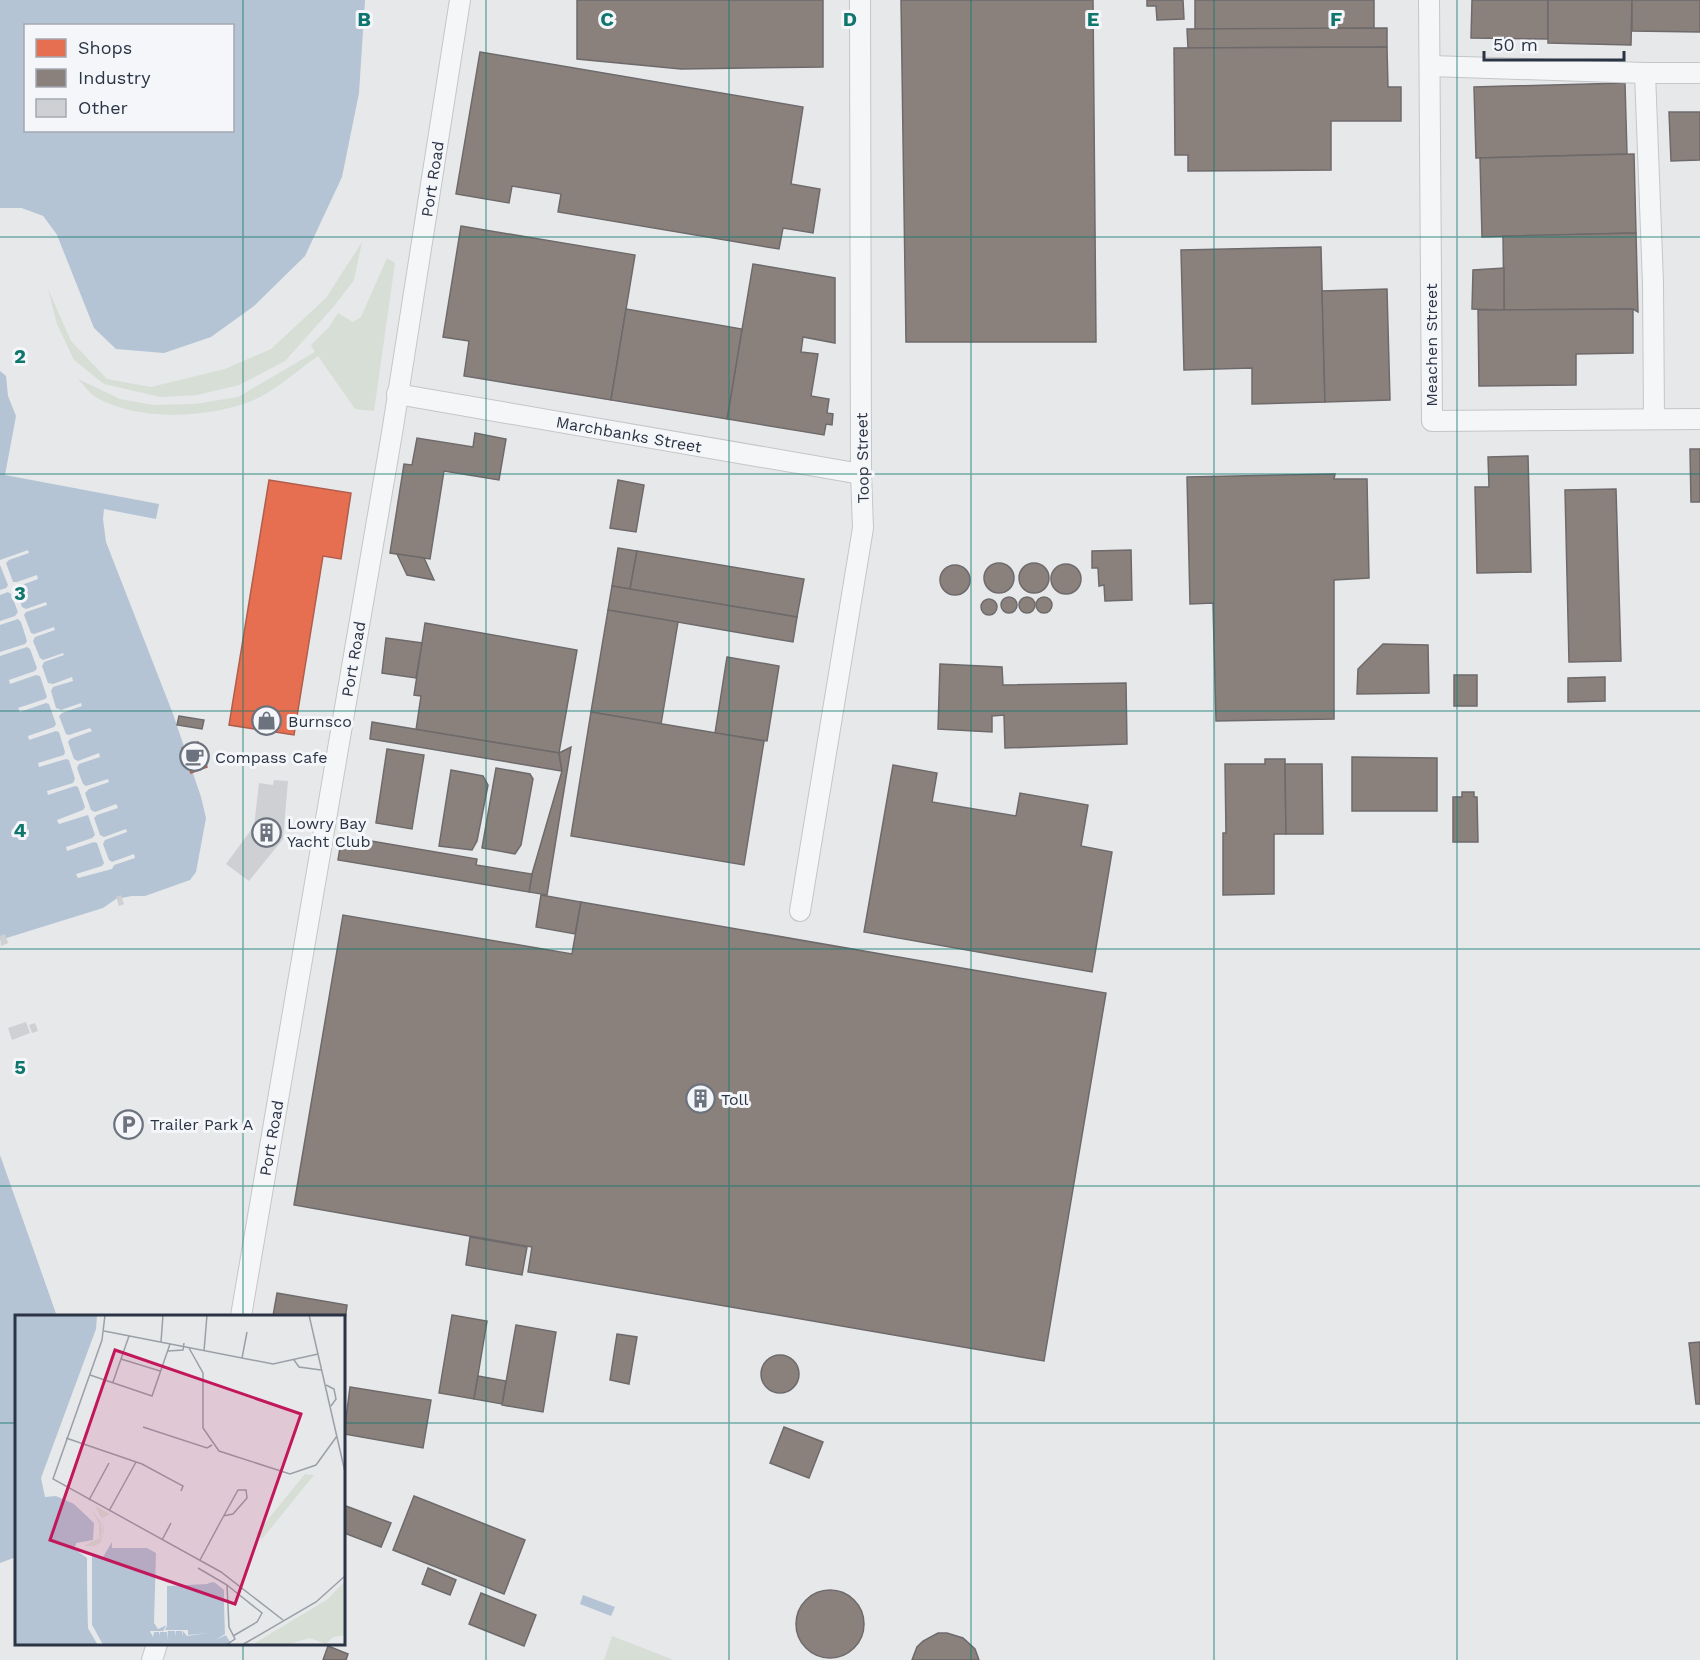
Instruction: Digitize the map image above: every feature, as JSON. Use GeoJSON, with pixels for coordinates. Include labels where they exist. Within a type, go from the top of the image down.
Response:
{"type":"FeatureCollection","features":[{"type":"Feature","properties":{"kind":"street","name":"Port Road"},"geometry":{"type":"LineString","coordinates":[[241,1315],[398,394],[460,0]]}},
{"type":"Feature","properties":{"kind":"street","name":"Toop Street"},"geometry":{"type":"LineString","coordinates":[[800,911],[863,528],[860,0]]}},
{"type":"Feature","properties":{"kind":"street","name":"Meachen Street"},"geometry":{"type":"LineString","coordinates":[[1429,0],[1432,421],[1700,419]]}},
{"type":"Feature","properties":{"kind":"street"},"geometry":{"type":"LineString","coordinates":[[1430,66],[1645,74],[1700,73]]}},
{"type":"Feature","properties":{"kind":"street"},"geometry":{"type":"LineString","coordinates":[[1645,74],[1653,283],[1654,419]]}},
{"type":"Feature","properties":{"kind":"street","name":"Marchbanks Street"},"geometry":{"type":"LineString","coordinates":[[398,394],[861,474]]}},
{"type":"Feature","properties":{"kind":"street"},"geometry":{"type":"LineString","coordinates":[[152,1660],[157,1645]]}},
{"type":"Feature","properties":{"kind":"shaded area"},"geometry":{"type":"Polygon","coordinates":[[[362,242],[354,280],[285,361],[239,385],[197,395],[161,397],[104,384],[74,360],[57,324],[48,289],[71,341],[107,379],[151,387],[225,369],[271,349],[326,298],[362,242]]]}},
{"type":"Feature","properties":{"kind":"shaded area"},"geometry":{"type":"Polygon","coordinates":[[[387,258],[395,263],[374,411],[355,409],[318,356],[259,398],[232,407],[193,414],[152,414],[132,411],[97,398],[78,379],[120,399],[154,405],[195,404],[238,397],[315,352],[311,345],[329,327],[338,313],[353,322],[361,317],[387,258]]]}},
{"type":"Feature","properties":{"kind":"shaded area"},"geometry":{"type":"Polygon","coordinates":[[[612,1636],[674,1660],[604,1660],[612,1636]]]}},
{"type":"Feature","properties":{"kind":"water"},"geometry":{"type":"Polygon","coordinates":[[[0,0],[365,0],[359,93],[342,177],[305,256],[254,306],[211,337],[164,353],[116,349],[94,328],[57,235],[43,216],[21,208],[0,208],[0,0]]]}},
{"type":"Feature","properties":{"kind":"water"},"geometry":{"type":"Polygon","coordinates":[[[0,371],[6,376],[8,396],[16,416],[5,475],[159,504],[156,519],[104,509],[106,542],[173,714],[206,818],[196,872],[190,880],[145,896],[116,899],[103,908],[0,940],[0,371]]]}},
{"type":"Feature","properties":{"kind":"water"},"geometry":{"type":"Polygon","coordinates":[[[0,1155],[57,1315],[15,1315],[15,1557],[0,1563],[0,1155]]]}},
{"type":"Feature","properties":{"kind":"water"},"geometry":{"type":"Polygon","coordinates":[[[583,1595],[615,1607],[611,1616],[580,1604],[583,1595]]]}},
{"type":"Feature","properties":{"kind":"pier"},"geometry":{"type":"Polygon","coordinates":[[[0,208],[21,208],[43,216],[57,235],[56,241],[41,218],[20,211],[0,211],[0,208]]]}},
{"type":"Feature","properties":{"kind":"pier"},"geometry":{"type":"Polygon","coordinates":[[[28,550],[29,553],[6,563],[13,582],[37,575],[38,579],[19,586],[16,590],[22,607],[26,609],[46,602],[47,605],[26,612],[24,615],[31,633],[54,627],[55,630],[35,637],[33,641],[40,658],[43,660],[63,653],[64,655],[44,662],[42,666],[48,683],[53,684],[72,677],[73,681],[53,687],[51,691],[56,708],[61,710],[81,703],[82,706],[59,716],[66,734],[90,728],[92,731],[70,739],[68,742],[74,759],[78,761],[99,753],[100,757],[79,764],[77,768],[86,786],[108,779],[109,782],[89,789],[85,793],[91,810],[95,812],[116,804],[118,808],[94,818],[100,835],[104,837],[126,829],[127,832],[105,840],[103,844],[109,860],[112,862],[134,854],[135,858],[114,865],[112,869],[78,878],[76,874],[102,866],[104,863],[97,843],[94,842],[67,851],[66,847],[95,835],[88,815],[59,824],[57,820],[83,810],[85,807],[78,787],[48,795],[47,791],[73,783],[75,779],[69,760],[66,759],[39,767],[38,763],[64,755],[59,732],[29,740],[28,736],[54,727],[56,724],[49,704],[20,712],[18,708],[47,697],[40,676],[36,675],[10,684],[9,680],[35,671],[37,668],[30,649],[27,647],[0,656],[0,652],[25,644],[27,641],[18,619],[0,625],[0,621],[15,616],[18,612],[11,594],[8,592],[0,595],[0,590],[8,585],[0,560],[28,550]]]}},
{"type":"Feature","properties":{"kind":"pier"},"geometry":{"type":"Polygon","coordinates":[[[0,1152],[3,1154],[60,1315],[57,1315],[0,1152]]]}},
{"type":"Feature","properties":{"kind":"building: Shops"},"geometry":{"type":"Polygon","coordinates":[[[269,480],[351,493],[341,559],[323,556],[294,735],[229,725],[269,480]]]}},
{"type":"Feature","properties":{"kind":"building: Shops","name":"Compass Cafe"},"geometry":{"type":"Polygon","coordinates":[[[198,742],[207,767],[191,773],[182,748],[198,742]]]}},
{"type":"Feature","properties":{"kind":"building: Industry"},"geometry":{"type":"Polygon","coordinates":[[[577,0],[823,0],[823,67],[681,69],[577,59],[577,0]]]}},
{"type":"Feature","properties":{"kind":"building: Industry"},"geometry":{"type":"Polygon","coordinates":[[[901,0],[1093,0],[1096,342],[906,342],[901,0]]]}},
{"type":"Feature","properties":{"kind":"building: Industry"},"geometry":{"type":"Polygon","coordinates":[[[1147,0],[1183,0],[1184,19],[1157,20],[1156,6],[1147,6],[1147,0]]]}},
{"type":"Feature","properties":{"kind":"building: Industry"},"geometry":{"type":"Polygon","coordinates":[[[1195,0],[1374,0],[1374,28],[1195,30],[1195,0]]]}},
{"type":"Feature","properties":{"kind":"building: Industry"},"geometry":{"type":"Polygon","coordinates":[[[1472,0],[1548,0],[1548,39],[1471,38],[1472,0]]]}},
{"type":"Feature","properties":{"kind":"building: Industry"},"geometry":{"type":"Polygon","coordinates":[[[1548,0],[1632,0],[1631,45],[1548,43],[1548,0]]]}},
{"type":"Feature","properties":{"kind":"building: Industry"},"geometry":{"type":"Polygon","coordinates":[[[1632,0],[1700,0],[1700,32],[1632,31],[1632,0]]]}},
{"type":"Feature","properties":{"kind":"building: Industry"},"geometry":{"type":"Polygon","coordinates":[[[1387,28],[1387,47],[1188,48],[1187,29],[1387,28]]]}},
{"type":"Feature","properties":{"kind":"building: Industry"},"geometry":{"type":"Polygon","coordinates":[[[1387,47],[1388,87],[1401,87],[1401,121],[1331,121],[1331,170],[1188,171],[1188,155],[1175,155],[1174,48],[1387,47]]]}},
{"type":"Feature","properties":{"kind":"building: Industry"},"geometry":{"type":"Polygon","coordinates":[[[480,52],[803,107],[791,184],[820,189],[813,233],[783,228],[779,249],[558,212],[561,194],[512,186],[509,203],[456,194],[480,52]]]}},
{"type":"Feature","properties":{"kind":"building: Industry"},"geometry":{"type":"Polygon","coordinates":[[[1625,83],[1627,154],[1476,158],[1474,87],[1625,83]]]}},
{"type":"Feature","properties":{"kind":"building: Industry"},"geometry":{"type":"Polygon","coordinates":[[[1669,112],[1700,112],[1700,160],[1671,161],[1669,112]]]}},
{"type":"Feature","properties":{"kind":"building: Industry"},"geometry":{"type":"Polygon","coordinates":[[[1634,154],[1636,233],[1482,237],[1480,158],[1634,154]]]}},
{"type":"Feature","properties":{"kind":"building: Industry"},"geometry":{"type":"Polygon","coordinates":[[[461,226],[635,255],[611,400],[464,376],[469,341],[443,337],[461,226]]]}},
{"type":"Feature","properties":{"kind":"building: Industry"},"geometry":{"type":"Polygon","coordinates":[[[1636,233],[1638,312],[1633,309],[1504,310],[1503,236],[1636,233]]]}},
{"type":"Feature","properties":{"kind":"building: Industry"},"geometry":{"type":"Polygon","coordinates":[[[1321,247],[1325,402],[1252,404],[1252,368],[1184,370],[1181,250],[1321,247]]]}},
{"type":"Feature","properties":{"kind":"building: Industry"},"geometry":{"type":"Polygon","coordinates":[[[753,264],[835,278],[835,343],[803,337],[801,352],[818,354],[811,396],[829,399],[827,413],[833,414],[832,425],[826,424],[824,435],[727,419],[753,264]]]}},
{"type":"Feature","properties":{"kind":"building: Industry"},"geometry":{"type":"Polygon","coordinates":[[[1504,268],[1504,310],[1472,309],[1473,270],[1504,268]]]}},
{"type":"Feature","properties":{"kind":"building: Industry"},"geometry":{"type":"Polygon","coordinates":[[[1387,289],[1390,400],[1325,402],[1322,291],[1387,289]]]}},
{"type":"Feature","properties":{"kind":"building: Industry"},"geometry":{"type":"Polygon","coordinates":[[[626,309],[742,329],[727,419],[611,400],[626,309]]]}},
{"type":"Feature","properties":{"kind":"building: Industry"},"geometry":{"type":"Polygon","coordinates":[[[1633,309],[1633,353],[1576,354],[1576,385],[1479,386],[1478,310],[1633,309]]]}},
{"type":"Feature","properties":{"kind":"building: Industry"},"geometry":{"type":"Polygon","coordinates":[[[475,433],[506,439],[499,480],[444,471],[430,559],[390,553],[404,464],[412,465],[417,438],[473,447],[475,433]]]}},
{"type":"Feature","properties":{"kind":"building: Industry"},"geometry":{"type":"Polygon","coordinates":[[[1690,449],[1700,449],[1700,502],[1691,502],[1690,449]]]}},
{"type":"Feature","properties":{"kind":"building: Industry"},"geometry":{"type":"Polygon","coordinates":[[[1528,456],[1531,572],[1477,573],[1475,487],[1489,487],[1488,457],[1528,456]]]}},
{"type":"Feature","properties":{"kind":"building: Industry"},"geometry":{"type":"Polygon","coordinates":[[[1335,474],[1334,479],[1367,479],[1369,578],[1334,580],[1334,719],[1216,721],[1213,603],[1190,604],[1187,477],[1335,474]]]}},
{"type":"Feature","properties":{"kind":"building: Industry"},"geometry":{"type":"Polygon","coordinates":[[[618,480],[644,485],[636,532],[610,528],[618,480]]]}},
{"type":"Feature","properties":{"kind":"building: Industry"},"geometry":{"type":"Polygon","coordinates":[[[1616,489],[1621,661],[1569,662],[1565,490],[1616,489]]]}},
{"type":"Feature","properties":{"kind":"building: Industry"},"geometry":{"type":"Polygon","coordinates":[[[618,548],[637,551],[630,589],[612,586],[618,548]]]}},
{"type":"Feature","properties":{"kind":"building: Industry"},"geometry":{"type":"Polygon","coordinates":[[[1131,550],[1132,600],[1105,601],[1104,585],[1099,586],[1098,568],[1092,568],[1092,551],[1131,550]]]}},
{"type":"Feature","properties":{"kind":"building: Industry"},"geometry":{"type":"Polygon","coordinates":[[[637,551],[804,579],[797,617],[630,589],[637,551]]]}},
{"type":"Feature","properties":{"kind":"building: Industry"},"geometry":{"type":"Polygon","coordinates":[[[397,554],[424,558],[434,580],[407,575],[397,554]]]}},
{"type":"Feature","properties":{"kind":"building: Industry"},"geometry":{"type":"Polygon","coordinates":[[[999,563],[1005,564],[1013,572],[1013,584],[1005,592],[999,593],[993,592],[985,584],[984,578],[985,572],[993,564],[999,563]]]}},
{"type":"Feature","properties":{"kind":"building: Industry"},"geometry":{"type":"Polygon","coordinates":[[[1034,563],[1040,564],[1048,572],[1048,584],[1040,592],[1034,593],[1028,592],[1020,584],[1019,578],[1020,572],[1028,564],[1034,563]]]}},
{"type":"Feature","properties":{"kind":"building: Industry"},"geometry":{"type":"Polygon","coordinates":[[[1066,564],[1072,565],[1080,573],[1080,585],[1072,593],[1066,594],[1060,593],[1052,585],[1051,579],[1052,573],[1060,565],[1066,564]]]}},
{"type":"Feature","properties":{"kind":"building: Industry"},"geometry":{"type":"Polygon","coordinates":[[[955,565],[961,566],[969,574],[969,586],[961,594],[955,595],[949,594],[941,586],[940,580],[941,574],[949,566],[955,565]]]}},
{"type":"Feature","properties":{"kind":"building: Industry"},"geometry":{"type":"Polygon","coordinates":[[[612,586],[797,617],[793,642],[608,610],[612,586]]]}},
{"type":"Feature","properties":{"kind":"building: Industry"},"geometry":{"type":"Polygon","coordinates":[[[1006,597],[1012,597],[1017,605],[1015,611],[1006,613],[1001,608],[1001,602],[1006,597]]]}},
{"type":"Feature","properties":{"kind":"building: Industry"},"geometry":{"type":"Polygon","coordinates":[[[1024,597],[1030,597],[1035,605],[1033,611],[1024,613],[1019,608],[1019,602],[1024,597]]]}},
{"type":"Feature","properties":{"kind":"building: Industry"},"geometry":{"type":"Polygon","coordinates":[[[1041,597],[1047,597],[1052,605],[1050,611],[1041,613],[1036,608],[1036,602],[1041,597]]]}},
{"type":"Feature","properties":{"kind":"building: Industry"},"geometry":{"type":"Polygon","coordinates":[[[986,599],[992,599],[997,607],[995,613],[986,615],[981,610],[981,604],[986,599]]]}},
{"type":"Feature","properties":{"kind":"building: Industry"},"geometry":{"type":"Polygon","coordinates":[[[608,610],[678,622],[661,724],[591,712],[608,610]]]}},
{"type":"Feature","properties":{"kind":"building: Industry"},"geometry":{"type":"Polygon","coordinates":[[[425,623],[577,650],[559,753],[416,730],[421,696],[414,695],[425,623]]]}},
{"type":"Feature","properties":{"kind":"building: Industry"},"geometry":{"type":"Polygon","coordinates":[[[386,638],[422,643],[416,678],[382,673],[386,638]]]}},
{"type":"Feature","properties":{"kind":"building: Industry"},"geometry":{"type":"Polygon","coordinates":[[[1383,644],[1428,645],[1429,693],[1357,694],[1358,669],[1383,644]]]}},
{"type":"Feature","properties":{"kind":"building: Industry"},"geometry":{"type":"Polygon","coordinates":[[[727,657],[779,666],[767,741],[715,733],[727,657]]]}},
{"type":"Feature","properties":{"kind":"building: Industry"},"geometry":{"type":"Polygon","coordinates":[[[940,664],[1002,667],[1003,685],[1126,683],[1127,744],[1005,748],[1004,715],[992,716],[992,732],[938,729],[940,664]]]}},
{"type":"Feature","properties":{"kind":"building: Industry"},"geometry":{"type":"Polygon","coordinates":[[[1454,675],[1477,675],[1477,706],[1454,706],[1454,675]]]}},
{"type":"Feature","properties":{"kind":"building: Industry"},"geometry":{"type":"Polygon","coordinates":[[[1605,677],[1605,701],[1568,702],[1568,678],[1605,677]]]}},
{"type":"Feature","properties":{"kind":"building: Industry"},"geometry":{"type":"Polygon","coordinates":[[[591,712],[764,741],[744,865],[571,836],[591,712]]]}},
{"type":"Feature","properties":{"kind":"building: Industry"},"geometry":{"type":"Polygon","coordinates":[[[179,716],[204,720],[202,729],[177,725],[179,716]]]}},
{"type":"Feature","properties":{"kind":"building: Industry"},"geometry":{"type":"Polygon","coordinates":[[[372,722],[559,753],[562,771],[370,739],[372,722]]]}},
{"type":"Feature","properties":{"kind":"building: Industry"},"geometry":{"type":"Polygon","coordinates":[[[571,747],[547,895],[529,892],[532,874],[562,771],[559,753],[571,747]]]}},
{"type":"Feature","properties":{"kind":"building: Industry"},"geometry":{"type":"Polygon","coordinates":[[[387,749],[424,755],[412,829],[376,823],[387,749]]]}},
{"type":"Feature","properties":{"kind":"building: Industry"},"geometry":{"type":"Polygon","coordinates":[[[1352,757],[1437,758],[1437,811],[1352,811],[1352,757]]]}},
{"type":"Feature","properties":{"kind":"building: Industry"},"geometry":{"type":"Polygon","coordinates":[[[1265,759],[1285,759],[1286,834],[1274,834],[1274,894],[1223,895],[1223,833],[1226,833],[1225,764],[1265,764],[1265,759]]]}},
{"type":"Feature","properties":{"kind":"building: Industry"},"geometry":{"type":"Polygon","coordinates":[[[1285,764],[1322,764],[1323,834],[1286,834],[1285,764]]]}},
{"type":"Feature","properties":{"kind":"building: Industry"},"geometry":{"type":"Polygon","coordinates":[[[893,765],[937,773],[932,802],[1016,816],[1020,793],[1088,805],[1081,846],[1112,852],[1092,972],[864,932],[893,765]]]}},
{"type":"Feature","properties":{"kind":"building: Industry"},"geometry":{"type":"Polygon","coordinates":[[[496,768],[530,774],[533,779],[521,845],[515,854],[482,848],[496,768]]]}},
{"type":"Feature","properties":{"kind":"building: Industry"},"geometry":{"type":"Polygon","coordinates":[[[451,770],[483,776],[488,785],[477,841],[472,850],[439,846],[451,770]]]}},
{"type":"Feature","properties":{"kind":"building: Industry"},"geometry":{"type":"Polygon","coordinates":[[[1462,792],[1474,792],[1474,797],[1477,797],[1478,842],[1453,842],[1453,797],[1462,797],[1462,792]]]}},
{"type":"Feature","properties":{"kind":"building: Industry"},"geometry":{"type":"Polygon","coordinates":[[[342,836],[477,859],[476,865],[532,874],[529,892],[338,860],[342,836]]]}},
{"type":"Feature","properties":{"kind":"building: Industry"},"geometry":{"type":"Polygon","coordinates":[[[541,895],[581,902],[575,934],[536,927],[541,895]]]}},
{"type":"Feature","properties":{"kind":"building: Industry","name":"Toll"},"geometry":{"type":"Polygon","coordinates":[[[581,902],[1106,993],[1044,1361],[528,1272],[532,1247],[294,1205],[343,915],[572,954],[581,902]]]}},
{"type":"Feature","properties":{"kind":"building: Industry"},"geometry":{"type":"Polygon","coordinates":[[[470,1237],[527,1247],[522,1275],[466,1265],[470,1237]]]}},
{"type":"Feature","properties":{"kind":"building: Industry"},"geometry":{"type":"Polygon","coordinates":[[[277,1293],[347,1305],[345,1320],[345,1315],[273,1315],[277,1293]]]}},
{"type":"Feature","properties":{"kind":"building: Industry"},"geometry":{"type":"Polygon","coordinates":[[[452,1315],[487,1321],[474,1399],[439,1393],[452,1315]]]}},
{"type":"Feature","properties":{"kind":"building: Industry"},"geometry":{"type":"Polygon","coordinates":[[[516,1325],[556,1332],[543,1412],[502,1405],[516,1325]]]}},
{"type":"Feature","properties":{"kind":"building: Industry"},"geometry":{"type":"Polygon","coordinates":[[[617,1334],[637,1337],[629,1384],[610,1380],[617,1334]]]}},
{"type":"Feature","properties":{"kind":"building: Industry"},"geometry":{"type":"Polygon","coordinates":[[[1700,1342],[1700,1404],[1696,1404],[1689,1343],[1700,1342]]]}},
{"type":"Feature","properties":{"kind":"building: Industry"},"geometry":{"type":"Polygon","coordinates":[[[780,1355],[793,1361],[799,1374],[793,1387],[780,1393],[767,1387],[761,1374],[767,1361],[780,1355]]]}},
{"type":"Feature","properties":{"kind":"building: Industry"},"geometry":{"type":"Polygon","coordinates":[[[478,1376],[506,1381],[502,1404],[474,1399],[478,1376]]]}},
{"type":"Feature","properties":{"kind":"building: Industry"},"geometry":{"type":"Polygon","coordinates":[[[350,1387],[431,1400],[423,1448],[345,1434],[350,1387]]]}},
{"type":"Feature","properties":{"kind":"building: Industry"},"geometry":{"type":"Polygon","coordinates":[[[784,1427],[823,1442],[809,1478],[770,1463],[784,1427]]]}},
{"type":"Feature","properties":{"kind":"building: Industry"},"geometry":{"type":"Polygon","coordinates":[[[414,1496],[525,1540],[504,1594],[393,1550],[414,1496]]]}},
{"type":"Feature","properties":{"kind":"building: Industry"},"geometry":{"type":"Polygon","coordinates":[[[346,1506],[391,1523],[381,1547],[345,1533],[346,1506]]]}},
{"type":"Feature","properties":{"kind":"building: Industry"},"geometry":{"type":"Polygon","coordinates":[[[428,1568],[456,1580],[450,1595],[422,1584],[428,1568]]]}},
{"type":"Feature","properties":{"kind":"building: Industry"},"geometry":{"type":"Polygon","coordinates":[[[830,1590],[843,1593],[854,1600],[861,1611],[864,1624],[861,1637],[854,1648],[843,1655],[830,1658],[817,1655],[806,1648],[799,1637],[796,1624],[799,1611],[806,1600],[817,1593],[830,1590]]]}},
{"type":"Feature","properties":{"kind":"building: Industry"},"geometry":{"type":"Polygon","coordinates":[[[481,1593],[536,1615],[524,1646],[469,1624],[481,1593]]]}},
{"type":"Feature","properties":{"kind":"building: Industry"},"geometry":{"type":"Polygon","coordinates":[[[938,1633],[963,1638],[975,1649],[979,1660],[912,1660],[917,1647],[938,1633]]]}},
{"type":"Feature","properties":{"kind":"building: Industry"},"geometry":{"type":"Polygon","coordinates":[[[328,1646],[348,1654],[346,1660],[323,1660],[328,1646]]]}},
{"type":"Feature","properties":{"kind":"building: Other","name":"Lowry Bay Yacht Club"},"geometry":{"type":"Polygon","coordinates":[[[274,780],[288,781],[283,839],[249,881],[226,864],[254,826],[259,783],[273,785],[274,780]]]}},
{"type":"Feature","properties":{"kind":"building: Other"},"geometry":{"type":"Polygon","coordinates":[[[121,895],[124,904],[119,906],[116,897],[121,895]]]}},
{"type":"Feature","properties":{"kind":"building: Other"},"geometry":{"type":"Polygon","coordinates":[[[5,934],[8,943],[1,946],[0,936],[5,934]]]}},
{"type":"Feature","properties":{"kind":"building: Other"},"geometry":{"type":"Polygon","coordinates":[[[26,1022],[30,1033],[12,1040],[8,1028],[26,1022]]]}},
{"type":"Feature","properties":{"kind":"building: Other"},"geometry":{"type":"Polygon","coordinates":[[[35,1023],[38,1031],[32,1033],[29,1025],[35,1023]]]}},
{"type":"Feature","properties":{"kind":"place","name":"Burnsco"},"geometry":{"type":"Point","coordinates":[267,721]}},
{"type":"Feature","properties":{"kind":"place","name":"Compass Cafe"},"geometry":{"type":"Point","coordinates":[194,757]}},
{"type":"Feature","properties":{"kind":"place","name":"Lowry Bay Yacht Club"},"geometry":{"type":"Point","coordinates":[266,832]}},
{"type":"Feature","properties":{"kind":"place","name":"Toll"},"geometry":{"type":"Point","coordinates":[700,1099]}},
{"type":"Feature","properties":{"kind":"place","name":"Trailer Park A"},"geometry":{"type":"Point","coordinates":[129,1124]}}]}
